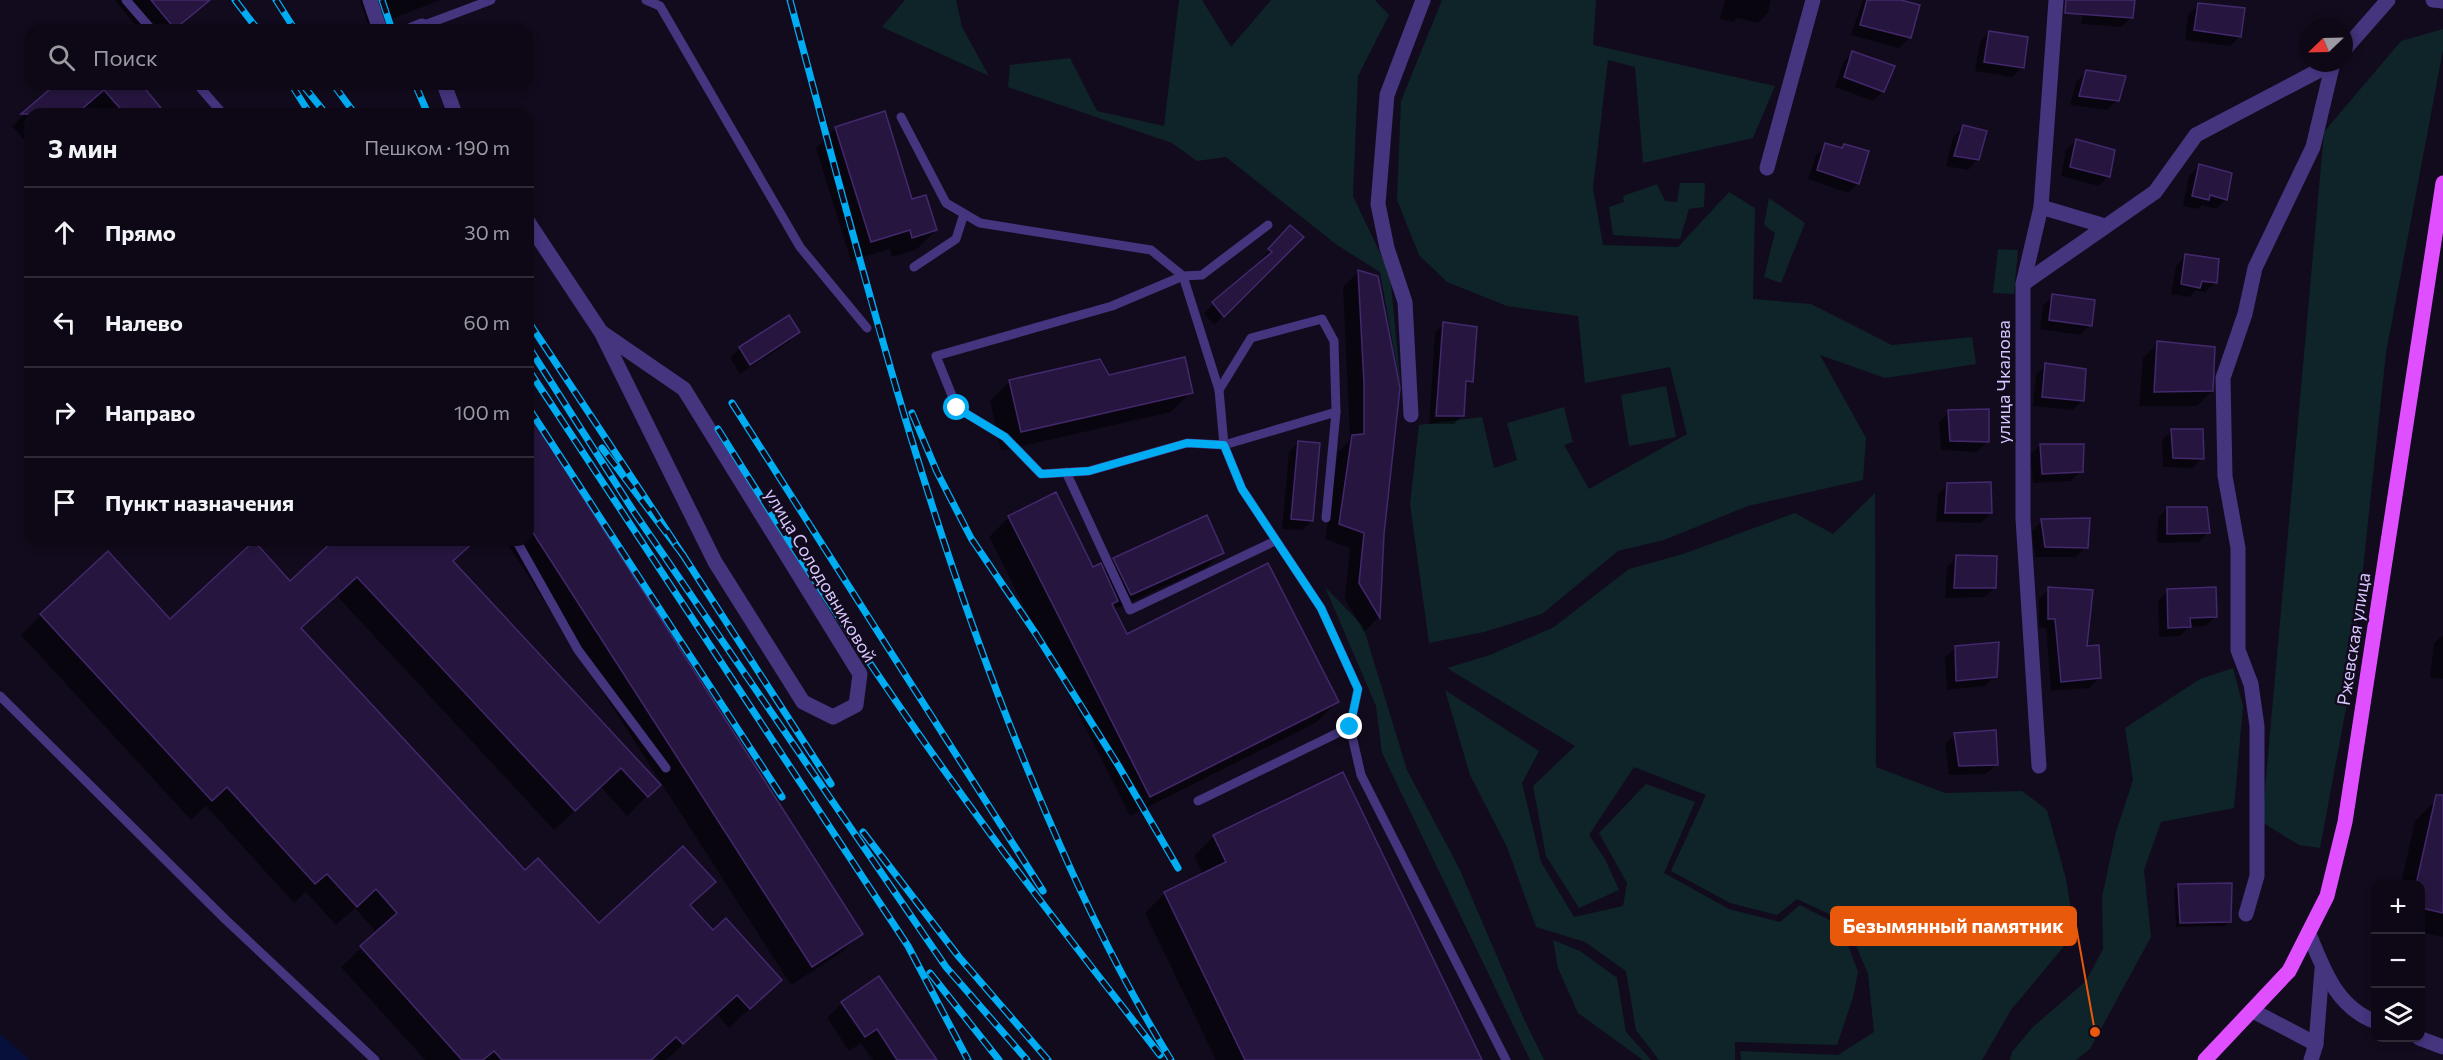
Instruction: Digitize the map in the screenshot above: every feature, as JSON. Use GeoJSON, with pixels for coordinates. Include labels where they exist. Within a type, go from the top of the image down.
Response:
{"type":"FeatureCollection","features":[{"type":"Feature","properties":{"kind":"main road","name":"Ржевская улица"},"geometry":{"type":"LineString","coordinates":[[2205,1060],[2289,971],[2327,896],[2345,822],[2443,183]]}},
{"type":"Feature","properties":{"kind":"street"},"geometry":{"type":"LineString","coordinates":[[370,0],[378,24]]}},
{"type":"Feature","properties":{"kind":"street"},"geometry":{"type":"LineString","coordinates":[[1411,415],[1405,302],[1386,249],[1378,204],[1387,95],[1423,0]]}},
{"type":"Feature","properties":{"kind":"street"},"geometry":{"type":"LineString","coordinates":[[1767,168],[1813,0]]}},
{"type":"Feature","properties":{"kind":"street","name":"улица Чкалова"},"geometry":{"type":"LineString","coordinates":[[2039,766],[2023,519],[2023,284],[2041,207],[2056,0]]}},
{"type":"Feature","properties":{"kind":"street"},"geometry":{"type":"LineString","coordinates":[[2353,41],[2388,0]]}},
{"type":"Feature","properties":{"kind":"street"},"geometry":{"type":"LineString","coordinates":[[2433,0],[2443,1]]}},
{"type":"Feature","properties":{"kind":"street"},"geometry":{"type":"LineString","coordinates":[[2023,284],[2155,192],[2196,135],[2316,72]]}},
{"type":"Feature","properties":{"kind":"street"},"geometry":{"type":"LineString","coordinates":[[2246,914],[2257,876],[2257,726],[2251,684],[2238,650],[2238,548],[2225,476],[2223,378],[2245,314],[2255,268],[2313,147],[2331,72]]}},
{"type":"Feature","properties":{"kind":"street"},"geometry":{"type":"LineString","coordinates":[[446,90],[453,108]]}},
{"type":"Feature","properties":{"kind":"street"},"geometry":{"type":"LineString","coordinates":[[2041,207],[2105,226]]}},
{"type":"Feature","properties":{"kind":"street","name":"улица Солодовниковой"},"geometry":{"type":"LineString","coordinates":[[534,231],[601,332],[715,562],[803,702],[833,717],[856,705],[860,674],[684,389],[601,332]]}},
{"type":"Feature","properties":{"kind":"street"},"geometry":{"type":"LineString","coordinates":[[2309,934],[2333,990],[2360,1016],[2371,1020]]}},
{"type":"Feature","properties":{"kind":"street"},"geometry":{"type":"LineString","coordinates":[[2311,1060],[2316,1044],[2322,966]]}},
{"type":"Feature","properties":{"kind":"street"},"geometry":{"type":"LineString","coordinates":[[2253,1011],[2316,1044]]}},
{"type":"Feature","properties":{"kind":"street"},"geometry":{"type":"LineString","coordinates":[[2425,1040],[2443,1047]]}},
{"type":"Feature","properties":{"kind":"lane"},"geometry":{"type":"LineString","coordinates":[[126,0],[147,24]]}},
{"type":"Feature","properties":{"kind":"lane"},"geometry":{"type":"LineString","coordinates":[[431,24],[491,0]]}},
{"type":"Feature","properties":{"kind":"lane"},"geometry":{"type":"LineString","coordinates":[[645,0],[660,6],[800,247],[867,328]]}},
{"type":"Feature","properties":{"kind":"lane"},"geometry":{"type":"LineString","coordinates":[[202,90],[218,108]]}},
{"type":"Feature","properties":{"kind":"lane"},"geometry":{"type":"LineString","coordinates":[[901,117],[945,203],[980,224],[1151,250],[1183,276],[1219,390],[1224,445],[1242,489],[1321,608],[1358,689],[1350,727],[1361,774],[1506,1060]]}},
{"type":"Feature","properties":{"kind":"lane"},"geometry":{"type":"LineString","coordinates":[[914,267],[956,239],[964,214]]}},
{"type":"Feature","properties":{"kind":"lane"},"geometry":{"type":"LineString","coordinates":[[1268,225],[1202,275],[1183,276],[1112,306],[936,356],[957,408],[1005,437],[1041,474],[1089,471],[1187,443],[1224,445],[1336,412]]}},
{"type":"Feature","properties":{"kind":"lane"},"geometry":{"type":"LineString","coordinates":[[1219,390],[1251,338],[1322,319],[1334,341],[1336,412],[1326,518]]}},
{"type":"Feature","properties":{"kind":"lane"},"geometry":{"type":"LineString","coordinates":[[1066,472],[1130,610],[1275,541]]}},
{"type":"Feature","properties":{"kind":"lane"},"geometry":{"type":"LineString","coordinates":[[519,546],[578,650],[666,768]]}},
{"type":"Feature","properties":{"kind":"lane"},"geometry":{"type":"LineString","coordinates":[[0,696],[226,920],[375,1060]]}},
{"type":"Feature","properties":{"kind":"lane"},"geometry":{"type":"LineString","coordinates":[[1198,801],[1350,727]]}},
{"type":"Feature","properties":{"kind":"green space"},"geometry":{"type":"Polygon","coordinates":[[[905,0],[956,0],[962,27],[989,76],[882,27],[905,0]]]}},
{"type":"Feature","properties":{"kind":"green space"},"geometry":{"type":"Polygon","coordinates":[[[1179,0],[1202,0],[1231,47],[1271,0],[1375,0],[1389,15],[1358,76],[1353,196],[1390,274],[1401,389],[1380,272],[1337,245],[1226,157],[1197,161],[1172,143],[1008,87],[1010,65],[1070,58],[1097,111],[1164,126],[1179,0]]]}},
{"type":"Feature","properties":{"kind":"green space"},"geometry":{"type":"Polygon","coordinates":[[[1442,0],[1596,0],[1593,45],[1775,86],[1753,138],[1643,163],[1635,67],[1608,60],[1593,188],[1603,245],[1678,247],[1729,192],[1755,208],[1753,299],[1811,304],[1892,345],[1972,337],[1976,364],[1885,378],[1820,355],[1866,438],[1863,480],[1748,506],[1664,540],[1618,551],[1542,614],[1484,632],[1429,643],[1410,504],[1419,425],[1482,417],[1494,468],[1517,460],[1507,423],[1564,407],[1573,442],[1564,445],[1589,489],[1687,434],[1670,367],[1585,383],[1578,316],[1507,306],[1447,282],[1419,255],[1397,200],[1401,101],[1442,0]]]}},
{"type":"Feature","properties":{"kind":"green space"},"geometry":{"type":"Polygon","coordinates":[[[2443,29],[2443,50],[2386,353],[2351,682],[2320,848],[2299,845],[2262,822],[2324,132],[2401,41],[2443,29]]]}},
{"type":"Feature","properties":{"kind":"green space"},"geometry":{"type":"Polygon","coordinates":[[[1680,183],[1705,183],[1704,207],[1689,209],[1680,239],[1613,235],[1609,207],[1624,202],[1623,196],[1657,184],[1665,201],[1677,202],[1680,183]]]}},
{"type":"Feature","properties":{"kind":"green space"},"geometry":{"type":"Polygon","coordinates":[[[1769,198],[1805,223],[1781,283],[1764,277],[1775,233],[1764,225],[1769,198]]]}},
{"type":"Feature","properties":{"kind":"green space"},"geometry":{"type":"Polygon","coordinates":[[[1998,249],[2018,250],[2014,294],[1993,293],[1998,249]]]}},
{"type":"Feature","properties":{"kind":"green space"},"geometry":{"type":"Polygon","coordinates":[[[1666,386],[1676,437],[1629,446],[1621,395],[1666,386]]]}},
{"type":"Feature","properties":{"kind":"green space"},"geometry":{"type":"Polygon","coordinates":[[[1875,493],[1876,767],[1945,793],[2022,791],[2047,810],[2066,879],[2075,933],[2011,1010],[1982,1060],[1741,1060],[1740,1051],[1838,1055],[1874,1032],[1868,974],[1846,922],[1797,899],[1777,915],[1730,903],[1671,871],[1706,795],[1634,767],[1589,835],[1605,859],[1619,890],[1579,908],[1546,856],[1533,786],[1575,746],[1447,668],[1490,655],[1554,627],[1629,569],[1683,554],[1795,513],[1833,534],[1875,493]]]}},
{"type":"Feature","properties":{"kind":"green space"},"geometry":{"type":"Polygon","coordinates":[[[1325,587],[1363,626],[1407,770],[1459,868],[1544,1060],[1530,1060],[1382,753],[1376,706],[1325,587]]]}},
{"type":"Feature","properties":{"kind":"green space"},"geometry":{"type":"Polygon","coordinates":[[[2233,668],[2243,706],[2234,808],[2161,822],[2144,870],[2151,937],[2090,1049],[2076,1060],[2010,1060],[2012,1052],[2033,1027],[2086,981],[2103,949],[2102,897],[2116,832],[2133,780],[2125,728],[2200,679],[2233,668]]]}},
{"type":"Feature","properties":{"kind":"green space"},"geometry":{"type":"Polygon","coordinates":[[[1445,690],[1539,751],[1522,783],[1541,862],[1574,917],[1623,906],[1627,883],[1599,833],[1646,784],[1695,802],[1664,873],[1729,909],[1780,922],[1800,905],[1841,926],[1858,972],[1853,997],[1837,1045],[1735,1042],[1735,1060],[1659,1060],[1636,1030],[1626,971],[1585,942],[1536,927],[1507,847],[1470,775],[1445,690]]]}},
{"type":"Feature","properties":{"kind":"green space"},"geometry":{"type":"Polygon","coordinates":[[[1553,940],[1580,951],[1617,978],[1626,1032],[1651,1060],[1643,1060],[1578,1013],[1558,968],[1553,940]]]}},
{"type":"Feature","properties":{"kind":"shaded area"},"geometry":{"type":"Polygon","coordinates":[[[0,1034],[30,1060],[0,1060],[0,1034]]]}},
{"type":"Feature","properties":{"kind":"building"},"geometry":{"type":"Polygon","coordinates":[[[151,0],[210,0],[181,24],[171,24],[151,0]]]}},
{"type":"Feature","properties":{"kind":"building"},"geometry":{"type":"Polygon","coordinates":[[[1867,0],[1901,0],[1920,5],[1911,38],[1860,25],[1867,0]]]}},
{"type":"Feature","properties":{"kind":"building"},"geometry":{"type":"Polygon","coordinates":[[[2066,0],[2135,0],[2133,18],[2065,13],[2066,0]]]}},
{"type":"Feature","properties":{"kind":"building"},"geometry":{"type":"Polygon","coordinates":[[[2198,3],[2245,8],[2241,37],[2194,30],[2198,3]]]}},
{"type":"Feature","properties":{"kind":"building"},"geometry":{"type":"Polygon","coordinates":[[[1989,31],[2028,37],[2024,68],[1984,62],[1989,31]]]}},
{"type":"Feature","properties":{"kind":"building"},"geometry":{"type":"Polygon","coordinates":[[[1852,51],[1895,66],[1884,92],[1844,77],[1852,51]]]}},
{"type":"Feature","properties":{"kind":"building"},"geometry":{"type":"Polygon","coordinates":[[[2086,70],[2126,76],[2119,101],[2079,96],[2086,70]]]}},
{"type":"Feature","properties":{"kind":"building"},"geometry":{"type":"Polygon","coordinates":[[[49,90],[104,90],[83,108],[28,108],[49,90]]]}},
{"type":"Feature","properties":{"kind":"building"},"geometry":{"type":"Polygon","coordinates":[[[104,90],[146,90],[161,108],[120,108],[104,90]]]}},
{"type":"Feature","properties":{"kind":"building"},"geometry":{"type":"Polygon","coordinates":[[[885,111],[912,199],[926,195],[937,230],[912,238],[910,230],[871,242],[835,127],[885,111]]]}},
{"type":"Feature","properties":{"kind":"building"},"geometry":{"type":"Polygon","coordinates":[[[1963,125],[1987,131],[1979,160],[1954,156],[1963,125]]]}},
{"type":"Feature","properties":{"kind":"building"},"geometry":{"type":"Polygon","coordinates":[[[2076,139],[2115,150],[2110,177],[2070,167],[2076,139]]]}},
{"type":"Feature","properties":{"kind":"building"},"geometry":{"type":"Polygon","coordinates":[[[1825,143],[1842,148],[1844,144],[1869,151],[1859,184],[1817,170],[1825,143]]]}},
{"type":"Feature","properties":{"kind":"building"},"geometry":{"type":"Polygon","coordinates":[[[2199,164],[2232,173],[2227,200],[2210,195],[2209,200],[2192,196],[2199,164]]]}},
{"type":"Feature","properties":{"kind":"building"},"geometry":{"type":"Polygon","coordinates":[[[1290,225],[1304,237],[1224,317],[1212,302],[1272,252],[1268,249],[1290,225]]]}},
{"type":"Feature","properties":{"kind":"building"},"geometry":{"type":"Polygon","coordinates":[[[2185,254],[2219,259],[2217,283],[2202,281],[2200,288],[2181,284],[2185,254]]]}},
{"type":"Feature","properties":{"kind":"building"},"geometry":{"type":"Polygon","coordinates":[[[1358,270],[1378,276],[1400,388],[1384,534],[1380,618],[1359,583],[1364,533],[1339,524],[1352,435],[1364,434],[1364,383],[1358,270]]]}},
{"type":"Feature","properties":{"kind":"building"},"geometry":{"type":"Polygon","coordinates":[[[2052,294],[2095,300],[2092,326],[2049,320],[2052,294]]]}},
{"type":"Feature","properties":{"kind":"building"},"geometry":{"type":"Polygon","coordinates":[[[789,315],[800,332],[750,365],[739,347],[789,315]]]}},
{"type":"Feature","properties":{"kind":"building"},"geometry":{"type":"Polygon","coordinates":[[[1443,322],[1477,327],[1473,382],[1466,381],[1464,416],[1436,416],[1443,322]]]}},
{"type":"Feature","properties":{"kind":"building"},"geometry":{"type":"Polygon","coordinates":[[[2157,341],[2215,347],[2213,391],[2154,392],[2157,341]]]}},
{"type":"Feature","properties":{"kind":"building"},"geometry":{"type":"Polygon","coordinates":[[[1185,357],[1193,393],[1021,432],[1009,380],[1100,359],[1109,375],[1185,357]]]}},
{"type":"Feature","properties":{"kind":"building"},"geometry":{"type":"Polygon","coordinates":[[[2045,363],[2086,369],[2084,401],[2042,397],[2045,363]]]}},
{"type":"Feature","properties":{"kind":"building"},"geometry":{"type":"Polygon","coordinates":[[[1989,409],[1989,442],[1950,441],[1948,410],[1989,409]]]}},
{"type":"Feature","properties":{"kind":"building"},"geometry":{"type":"Polygon","coordinates":[[[534,421],[863,934],[812,967],[534,534],[534,421]]]}},
{"type":"Feature","properties":{"kind":"building"},"geometry":{"type":"Polygon","coordinates":[[[2171,429],[2203,429],[2204,459],[2173,458],[2171,429]]]}},
{"type":"Feature","properties":{"kind":"building"},"geometry":{"type":"Polygon","coordinates":[[[1298,441],[1320,443],[1313,521],[1291,519],[1298,441]]]}},
{"type":"Feature","properties":{"kind":"building"},"geometry":{"type":"Polygon","coordinates":[[[2040,444],[2084,444],[2083,472],[2042,474],[2040,444]]]}},
{"type":"Feature","properties":{"kind":"building"},"geometry":{"type":"Polygon","coordinates":[[[1991,482],[1992,513],[1945,513],[1947,483],[1991,482]]]}},
{"type":"Feature","properties":{"kind":"building"},"geometry":{"type":"Polygon","coordinates":[[[1056,492],[1093,567],[1101,563],[1118,601],[1112,604],[1127,634],[1268,563],[1339,702],[1150,797],[1008,516],[1056,492]]]}},
{"type":"Feature","properties":{"kind":"building"},"geometry":{"type":"Polygon","coordinates":[[[2167,507],[2207,507],[2210,533],[2167,534],[2167,507]]]}},
{"type":"Feature","properties":{"kind":"building"},"geometry":{"type":"Polygon","coordinates":[[[1207,515],[1224,553],[1131,595],[1113,558],[1207,515]]]}},
{"type":"Feature","properties":{"kind":"building"},"geometry":{"type":"Polygon","coordinates":[[[2090,518],[2088,548],[2045,547],[2041,519],[2090,518]]]}},
{"type":"Feature","properties":{"kind":"building"},"geometry":{"type":"Polygon","coordinates":[[[249,546],[258,546],[290,581],[328,546],[469,546],[453,561],[661,785],[648,797],[621,768],[575,811],[357,577],[301,628],[525,870],[538,858],[599,923],[683,846],[716,882],[690,905],[713,930],[726,918],[782,980],[750,1009],[737,995],[683,1044],[676,1037],[651,1060],[502,1060],[494,1051],[483,1060],[462,1060],[360,946],[397,913],[376,889],[357,907],[327,874],[315,884],[227,787],[212,801],[40,614],[108,551],[170,619],[249,546]]]}},
{"type":"Feature","properties":{"kind":"building"},"geometry":{"type":"Polygon","coordinates":[[[1956,555],[1997,556],[1996,588],[1954,588],[1956,555]]]}},
{"type":"Feature","properties":{"kind":"building"},"geometry":{"type":"Polygon","coordinates":[[[2048,587],[2093,590],[2087,646],[2099,645],[2101,678],[2061,682],[2055,619],[2048,619],[2048,587]]]}},
{"type":"Feature","properties":{"kind":"building"},"geometry":{"type":"Polygon","coordinates":[[[2216,587],[2217,617],[2190,618],[2191,627],[2168,628],[2167,589],[2216,587]]]}},
{"type":"Feature","properties":{"kind":"building"},"geometry":{"type":"Polygon","coordinates":[[[1999,642],[1997,677],[1956,681],[1955,646],[1999,642]]]}},
{"type":"Feature","properties":{"kind":"building"},"geometry":{"type":"Polygon","coordinates":[[[1996,730],[1998,765],[1959,766],[1954,733],[1996,730]]]}},
{"type":"Feature","properties":{"kind":"building"},"geometry":{"type":"Polygon","coordinates":[[[1343,772],[1482,1060],[1245,1060],[1164,892],[1226,862],[1213,835],[1343,772]]]}},
{"type":"Feature","properties":{"kind":"building"},"geometry":{"type":"Polygon","coordinates":[[[2436,795],[2443,795],[2443,913],[2425,909],[2425,880],[2417,880],[2436,795]]]}},
{"type":"Feature","properties":{"kind":"building"},"geometry":{"type":"Polygon","coordinates":[[[2232,883],[2231,922],[2180,923],[2178,884],[2232,883]]]}},
{"type":"Feature","properties":{"kind":"building"},"geometry":{"type":"Polygon","coordinates":[[[879,976],[937,1060],[897,1060],[877,1029],[865,1037],[841,1002],[879,976]]]}},
{"type":"Feature","properties":{"kind":"railway"},"geometry":{"type":"LineString","coordinates":[[235,0],[253,24]]}},
{"type":"Feature","properties":{"kind":"railway"},"geometry":{"type":"LineString","coordinates":[[276,0],[291,24]]}},
{"type":"Feature","properties":{"kind":"railway"},"geometry":{"type":"LineString","coordinates":[[382,0],[390,24]]}},
{"type":"Feature","properties":{"kind":"railway"},"geometry":{"type":"LineString","coordinates":[[790,0],[897,392],[958,585],[993,681],[1061,848],[1131,991],[1171,1060]]}},
{"type":"Feature","properties":{"kind":"railway"},"geometry":{"type":"LineString","coordinates":[[295,90],[306,108]]}},
{"type":"Feature","properties":{"kind":"railway"},"geometry":{"type":"LineString","coordinates":[[307,90],[321,108]]}},
{"type":"Feature","properties":{"kind":"railway"},"geometry":{"type":"LineString","coordinates":[[337,90],[351,108]]}},
{"type":"Feature","properties":{"kind":"railway"},"geometry":{"type":"LineString","coordinates":[[418,90],[425,108]]}},
{"type":"Feature","properties":{"kind":"railway"},"geometry":{"type":"LineString","coordinates":[[534,330],[683,555],[602,448]]}},
{"type":"Feature","properties":{"kind":"railway"},"geometry":{"type":"LineString","coordinates":[[534,355],[634,512],[946,967],[1027,1060]]}},
{"type":"Feature","properties":{"kind":"railway"},"geometry":{"type":"LineString","coordinates":[[534,378],[908,946],[968,1060]]}},
{"type":"Feature","properties":{"kind":"railway"},"geometry":{"type":"LineString","coordinates":[[732,403],[1043,891]]}},
{"type":"Feature","properties":{"kind":"railway"},"geometry":{"type":"LineString","coordinates":[[912,413],[937,472],[971,538],[1036,634],[1118,765],[1178,868]]}},
{"type":"Feature","properties":{"kind":"railway"},"geometry":{"type":"LineString","coordinates":[[534,416],[782,797]]}},
{"type":"Feature","properties":{"kind":"railway"},"geometry":{"type":"LineString","coordinates":[[718,429],[815,581],[916,730],[986,828],[1160,1055]]}},
{"type":"Feature","properties":{"kind":"railway"},"geometry":{"type":"LineString","coordinates":[[683,555],[831,784]]}},
{"type":"Feature","properties":{"kind":"railway"},"geometry":{"type":"LineString","coordinates":[[863,832],[959,957],[1048,1060]]}},
{"type":"Feature","properties":{"kind":"railway"},"geometry":{"type":"LineString","coordinates":[[930,973],[999,1060]]}},
{"type":"Feature","properties":{"kind":"place","name":"Безымянный памятник"},"geometry":{"type":"Point","coordinates":[2095,1032]}},
{"type":"Feature","properties":{"kind":"route"},"geometry":{"type":"LineString","coordinates":[[957,408],[1005,437],[1041,474],[1089,471],[1187,443],[1224,445],[1242,489],[1279,549],[1321,608],[1358,689],[1350,727]]}}]}
